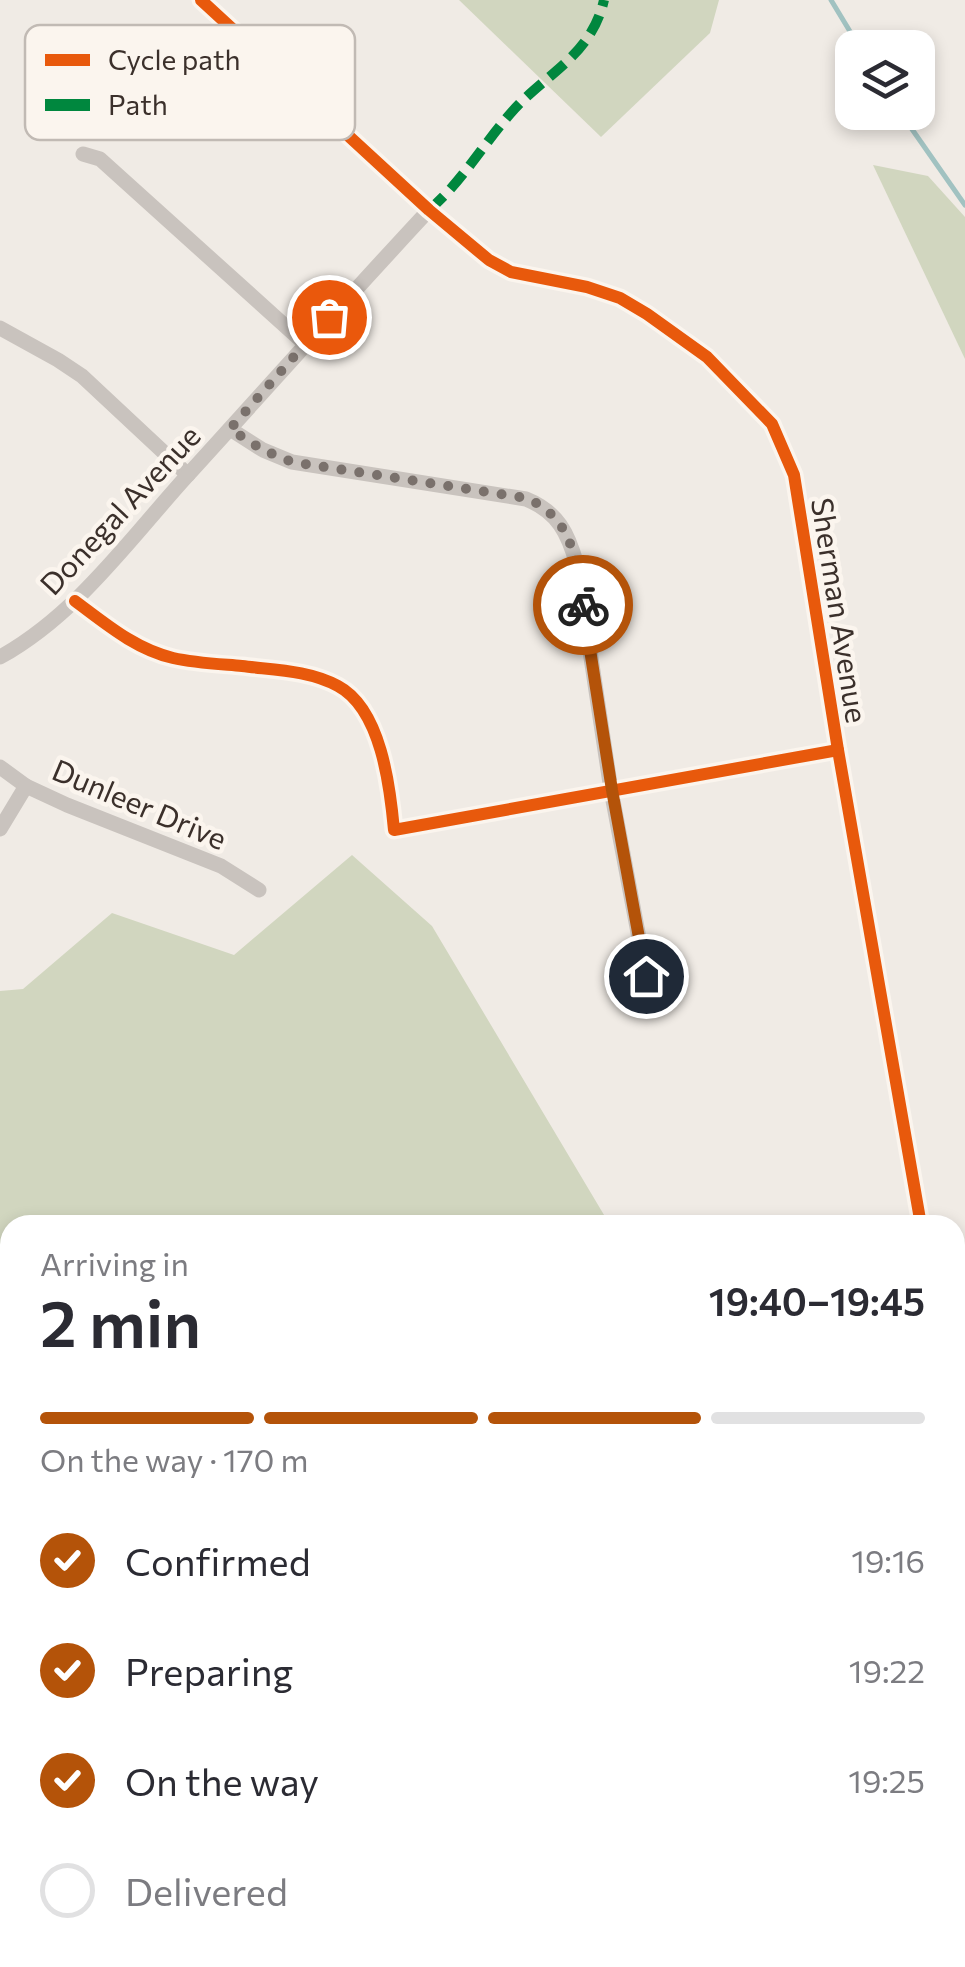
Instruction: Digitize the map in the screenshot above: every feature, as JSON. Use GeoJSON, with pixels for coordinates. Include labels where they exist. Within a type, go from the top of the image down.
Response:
{"type":"FeatureCollection","features":[{"type":"Feature","properties":{"kind":"street","name":"Sherman Avenue"},"geometry":{"type":"LineString","coordinates":[[201,0],[228,25]]}},
{"type":"Feature","properties":{"kind":"street","name":"Sherman Avenue"},"geometry":{"type":"LineString","coordinates":[[353,140],[488,260],[511,272],[587,287],[620,298],[707,357],[772,424],[794,475],[919,1215]]}},
{"type":"Feature","properties":{"kind":"street"},"geometry":{"type":"LineString","coordinates":[[83,154],[100,158],[304,344]]}},
{"type":"Feature","properties":{"kind":"street","name":"Donegal Avenue"},"geometry":{"type":"LineString","coordinates":[[0,657],[36,635],[76,601],[429,210]]}},
{"type":"Feature","properties":{"kind":"street"},"geometry":{"type":"LineString","coordinates":[[0,328],[82,376],[188,475]]}},
{"type":"Feature","properties":{"kind":"street"},"geometry":{"type":"LineString","coordinates":[[230,429],[263,450],[292,462],[526,498],[554,515],[571,542],[577,565],[646,976]]}},
{"type":"Feature","properties":{"kind":"street"},"geometry":{"type":"LineString","coordinates":[[76,601],[142,648],[175,659],[292,672],[343,688],[362,707],[379,742],[394,830],[838,750]]}},
{"type":"Feature","properties":{"kind":"street","name":"Dunleer Drive"},"geometry":{"type":"LineString","coordinates":[[0,767],[26,786],[199,855],[259,890]]}},
{"type":"Feature","properties":{"kind":"street"},"geometry":{"type":"LineString","coordinates":[[0,829],[26,786]]}},
{"type":"Feature","properties":{"kind":"green space"},"geometry":{"type":"Polygon","coordinates":[[[459,0],[719,0],[710,33],[601,137],[459,0]]]}},
{"type":"Feature","properties":{"kind":"green space"},"geometry":{"type":"Polygon","coordinates":[[[873,165],[928,176],[965,217],[965,359],[873,165]]]}},
{"type":"Feature","properties":{"kind":"green space"},"geometry":{"type":"Polygon","coordinates":[[[352,855],[432,926],[604,1215],[0,1215],[0,991],[23,989],[112,913],[234,955],[352,855]]]}},
{"type":"Feature","properties":{"kind":"waterway"},"geometry":{"type":"LineString","coordinates":[[831,0],[849,30]]}},
{"type":"Feature","properties":{"kind":"waterway"},"geometry":{"type":"LineString","coordinates":[[913,130],[965,205]]}},
{"type":"Feature","properties":{"kind":"marked path"},"geometry":{"type":"LineString","coordinates":[[429,210],[523,100],[578,51],[598,20],[604,0]]}},
{"type":"Feature","properties":{"kind":"cycle path"},"geometry":{"type":"LineString","coordinates":[[201,0],[228,25]]}},
{"type":"Feature","properties":{"kind":"cycle path"},"geometry":{"type":"LineString","coordinates":[[353,140],[489,260],[511,272],[587,287],[620,298],[707,357],[772,424],[794,475],[919,1215]]}},
{"type":"Feature","properties":{"kind":"cycle path"},"geometry":{"type":"LineString","coordinates":[[75,601],[121,635],[159,654],[303,674],[338,686],[353,697],[374,730],[386,771],[394,830],[838,750]]}},
{"type":"Feature","properties":{"kind":"way so far"},"geometry":{"type":"LineString","coordinates":[[329,317],[230,429],[276,457],[292,462],[526,498],[544,506],[571,542],[583,605]]}},
{"type":"Feature","properties":{"kind":"route"},"geometry":{"type":"LineString","coordinates":[[583,605],[646,976]]}}]}
